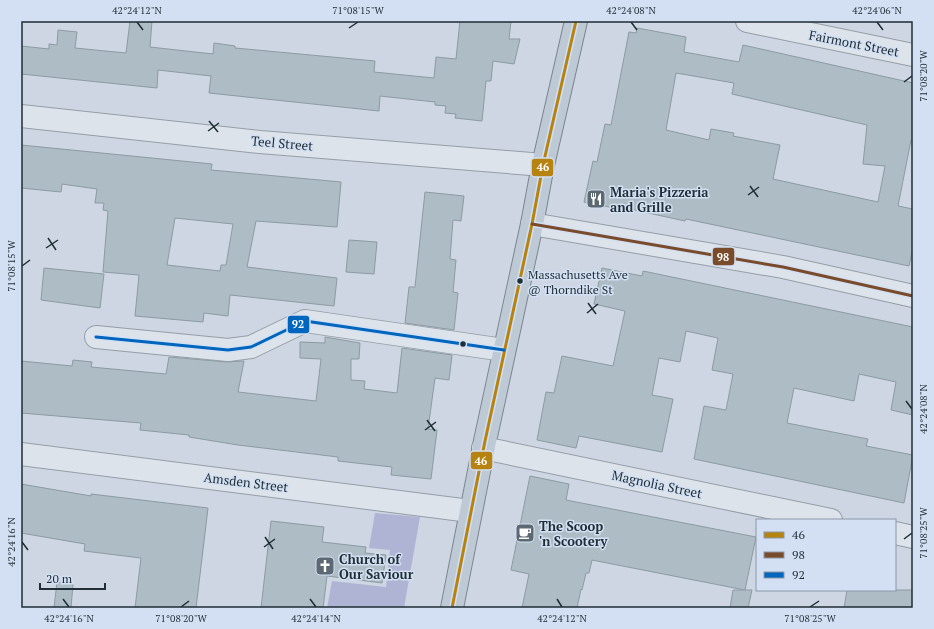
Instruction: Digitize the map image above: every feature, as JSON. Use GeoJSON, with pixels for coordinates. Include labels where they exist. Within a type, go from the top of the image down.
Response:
{"type":"FeatureCollection","features":[{"type":"Feature","properties":{"kind":"highway"},"geometry":{"type":"LineString","coordinates":[[452,608],[483,448],[532,224],[543,166],[576,21]]}},
{"type":"Feature","properties":{"kind":"street","name":"Fairmont Street"},"geometry":{"type":"LineString","coordinates":[[747,21],[913,55]]}},
{"type":"Feature","properties":{"kind":"street","name":"Teel Street"},"geometry":{"type":"LineString","coordinates":[[21,116],[260,142],[543,166]]}},
{"type":"Feature","properties":{"kind":"street"},"geometry":{"type":"LineString","coordinates":[[532,224],[783,267],[913,296]]}},
{"type":"Feature","properties":{"kind":"street"},"geometry":{"type":"LineString","coordinates":[[96,337],[228,350],[251,347],[305,321],[504,350]]}},
{"type":"Feature","properties":{"kind":"street","name":"Magnolia Street"},"geometry":{"type":"LineString","coordinates":[[483,448],[826,519]]}},
{"type":"Feature","properties":{"kind":"street","name":"Amsden Street"},"geometry":{"type":"LineString","coordinates":[[21,454],[470,511]]}},
{"type":"Feature","properties":{"kind":"street"},"geometry":{"type":"LineString","coordinates":[[896,533],[913,537]]}},
{"type":"Feature","properties":{"kind":"shaded area"},"geometry":{"type":"Polygon","coordinates":[[[375,513],[420,517],[404,608],[327,608],[332,581],[386,587],[390,550],[369,548],[375,513]]]}},
{"type":"Feature","properties":{"kind":"building"},"geometry":{"type":"Polygon","coordinates":[[[130,21],[152,21],[150,47],[213,54],[214,43],[235,46],[235,48],[375,61],[374,72],[434,78],[436,57],[456,59],[460,21],[511,21],[509,39],[520,39],[514,64],[493,61],[491,81],[486,81],[482,121],[455,118],[456,114],[445,113],[446,106],[435,105],[435,102],[380,96],[379,111],[209,93],[211,76],[158,70],[157,88],[21,74],[21,46],[49,49],[49,44],[57,45],[58,30],[77,32],[75,48],[126,53],[130,21]]]}},
{"type":"Feature","properties":{"kind":"building"},"geometry":{"type":"Polygon","coordinates":[[[637,28],[686,37],[684,52],[739,62],[743,45],[913,83],[913,141],[911,140],[898,206],[913,209],[913,248],[909,266],[686,219],[685,221],[625,208],[624,210],[584,202],[593,161],[597,162],[605,124],[611,125],[629,32],[636,33],[637,28]],[[676,73],[666,130],[709,140],[711,129],[734,133],[733,136],[780,145],[773,179],[878,202],[885,166],[863,164],[867,125],[732,94],[734,83],[676,73]]]}},
{"type":"Feature","properties":{"kind":"building"},"geometry":{"type":"Polygon","coordinates":[[[21,145],[212,164],[211,170],[341,182],[337,227],[256,221],[247,267],[337,278],[334,306],[230,295],[228,316],[204,313],[203,322],[135,316],[139,275],[103,272],[108,211],[103,210],[104,203],[95,203],[97,189],[62,184],[61,192],[21,188],[21,145]],[[175,218],[167,265],[220,271],[221,265],[226,265],[233,224],[175,218]]]}},
{"type":"Feature","properties":{"kind":"building"},"geometry":{"type":"Polygon","coordinates":[[[425,192],[464,196],[461,221],[453,220],[450,259],[456,260],[453,292],[458,293],[454,330],[405,323],[409,287],[415,287],[425,192]]]}},
{"type":"Feature","properties":{"kind":"building"},"geometry":{"type":"Polygon","coordinates":[[[349,240],[377,242],[374,274],[346,272],[349,240]]]}},
{"type":"Feature","properties":{"kind":"building"},"geometry":{"type":"Polygon","coordinates":[[[44,268],[104,274],[100,308],[41,300],[44,268]]]}},
{"type":"Feature","properties":{"kind":"building"},"geometry":{"type":"Polygon","coordinates":[[[602,268],[642,276],[643,271],[913,327],[913,415],[891,410],[896,382],[859,374],[854,401],[794,388],[787,423],[868,439],[866,446],[913,455],[904,503],[694,459],[704,406],[726,410],[733,374],[712,370],[718,338],[686,331],[680,362],[659,358],[652,395],[673,399],[662,452],[579,436],[576,448],[537,440],[546,392],[554,393],[562,356],[613,366],[625,311],[594,304],[602,268]]]}},
{"type":"Feature","properties":{"kind":"building"},"geometry":{"type":"Polygon","coordinates":[[[325,337],[360,343],[359,359],[351,359],[351,380],[365,381],[364,389],[397,393],[402,348],[452,355],[449,380],[435,378],[428,429],[437,430],[431,479],[391,475],[392,467],[338,461],[338,457],[238,445],[189,437],[189,435],[140,430],[141,423],[21,413],[21,361],[72,366],[73,360],[92,362],[91,367],[166,374],[169,357],[227,362],[244,361],[238,392],[316,401],[321,359],[300,358],[300,342],[325,343],[325,337]]]}},
{"type":"Feature","properties":{"kind":"building"},"geometry":{"type":"Polygon","coordinates":[[[530,476],[569,484],[566,500],[756,537],[745,590],[592,560],[589,573],[586,573],[582,590],[581,589],[577,608],[522,608],[529,574],[511,570],[530,476]]]}},
{"type":"Feature","properties":{"kind":"building"},"geometry":{"type":"Polygon","coordinates":[[[21,484],[91,496],[91,494],[208,508],[196,608],[135,608],[141,558],[84,551],[85,544],[21,533],[21,484]]]}},
{"type":"Feature","properties":{"kind":"building","name":"Church of Our Saviour"},"geometry":{"type":"Polygon","coordinates":[[[271,521],[324,527],[322,542],[366,547],[365,553],[386,555],[382,583],[327,576],[323,608],[261,608],[271,521]]]}},
{"type":"Feature","properties":{"kind":"building"},"geometry":{"type":"Polygon","coordinates":[[[57,582],[73,584],[71,608],[54,608],[57,582]]]}},
{"type":"Feature","properties":{"kind":"building"},"geometry":{"type":"Polygon","coordinates":[[[733,590],[752,590],[748,608],[730,608],[733,590]]]}},
{"type":"Feature","properties":{"kind":"building"},"geometry":{"type":"Polygon","coordinates":[[[913,590],[913,608],[844,608],[847,591],[913,590]]]}},
{"type":"Feature","properties":{"kind":"transit line","name":"46"},"geometry":{"type":"LineString","coordinates":[[452,608],[485,441],[532,224],[543,165],[576,21]]}},
{"type":"Feature","properties":{"kind":"transit line","name":"98"},"geometry":{"type":"LineString","coordinates":[[532,224],[783,267],[913,296]]}},
{"type":"Feature","properties":{"kind":"transit line","name":"92"},"geometry":{"type":"LineString","coordinates":[[96,337],[228,350],[251,347],[305,321],[504,350]]}},
{"type":"Feature","properties":{"kind":"place","name":"Maria's Pizzeria and Grille"},"geometry":{"type":"Point","coordinates":[596,199]}},
{"type":"Feature","properties":{"kind":"place","name":"Massachusetts Ave @ Thorndike St"},"geometry":{"type":"Point","coordinates":[520,281]}},
{"type":"Feature","properties":{"kind":"place","name":"The Scoop 'n Scootery"},"geometry":{"type":"Point","coordinates":[525,533]}},
{"type":"Feature","properties":{"kind":"place","name":"Church of Our Saviour"},"geometry":{"type":"Point","coordinates":[325,566]}}]}
